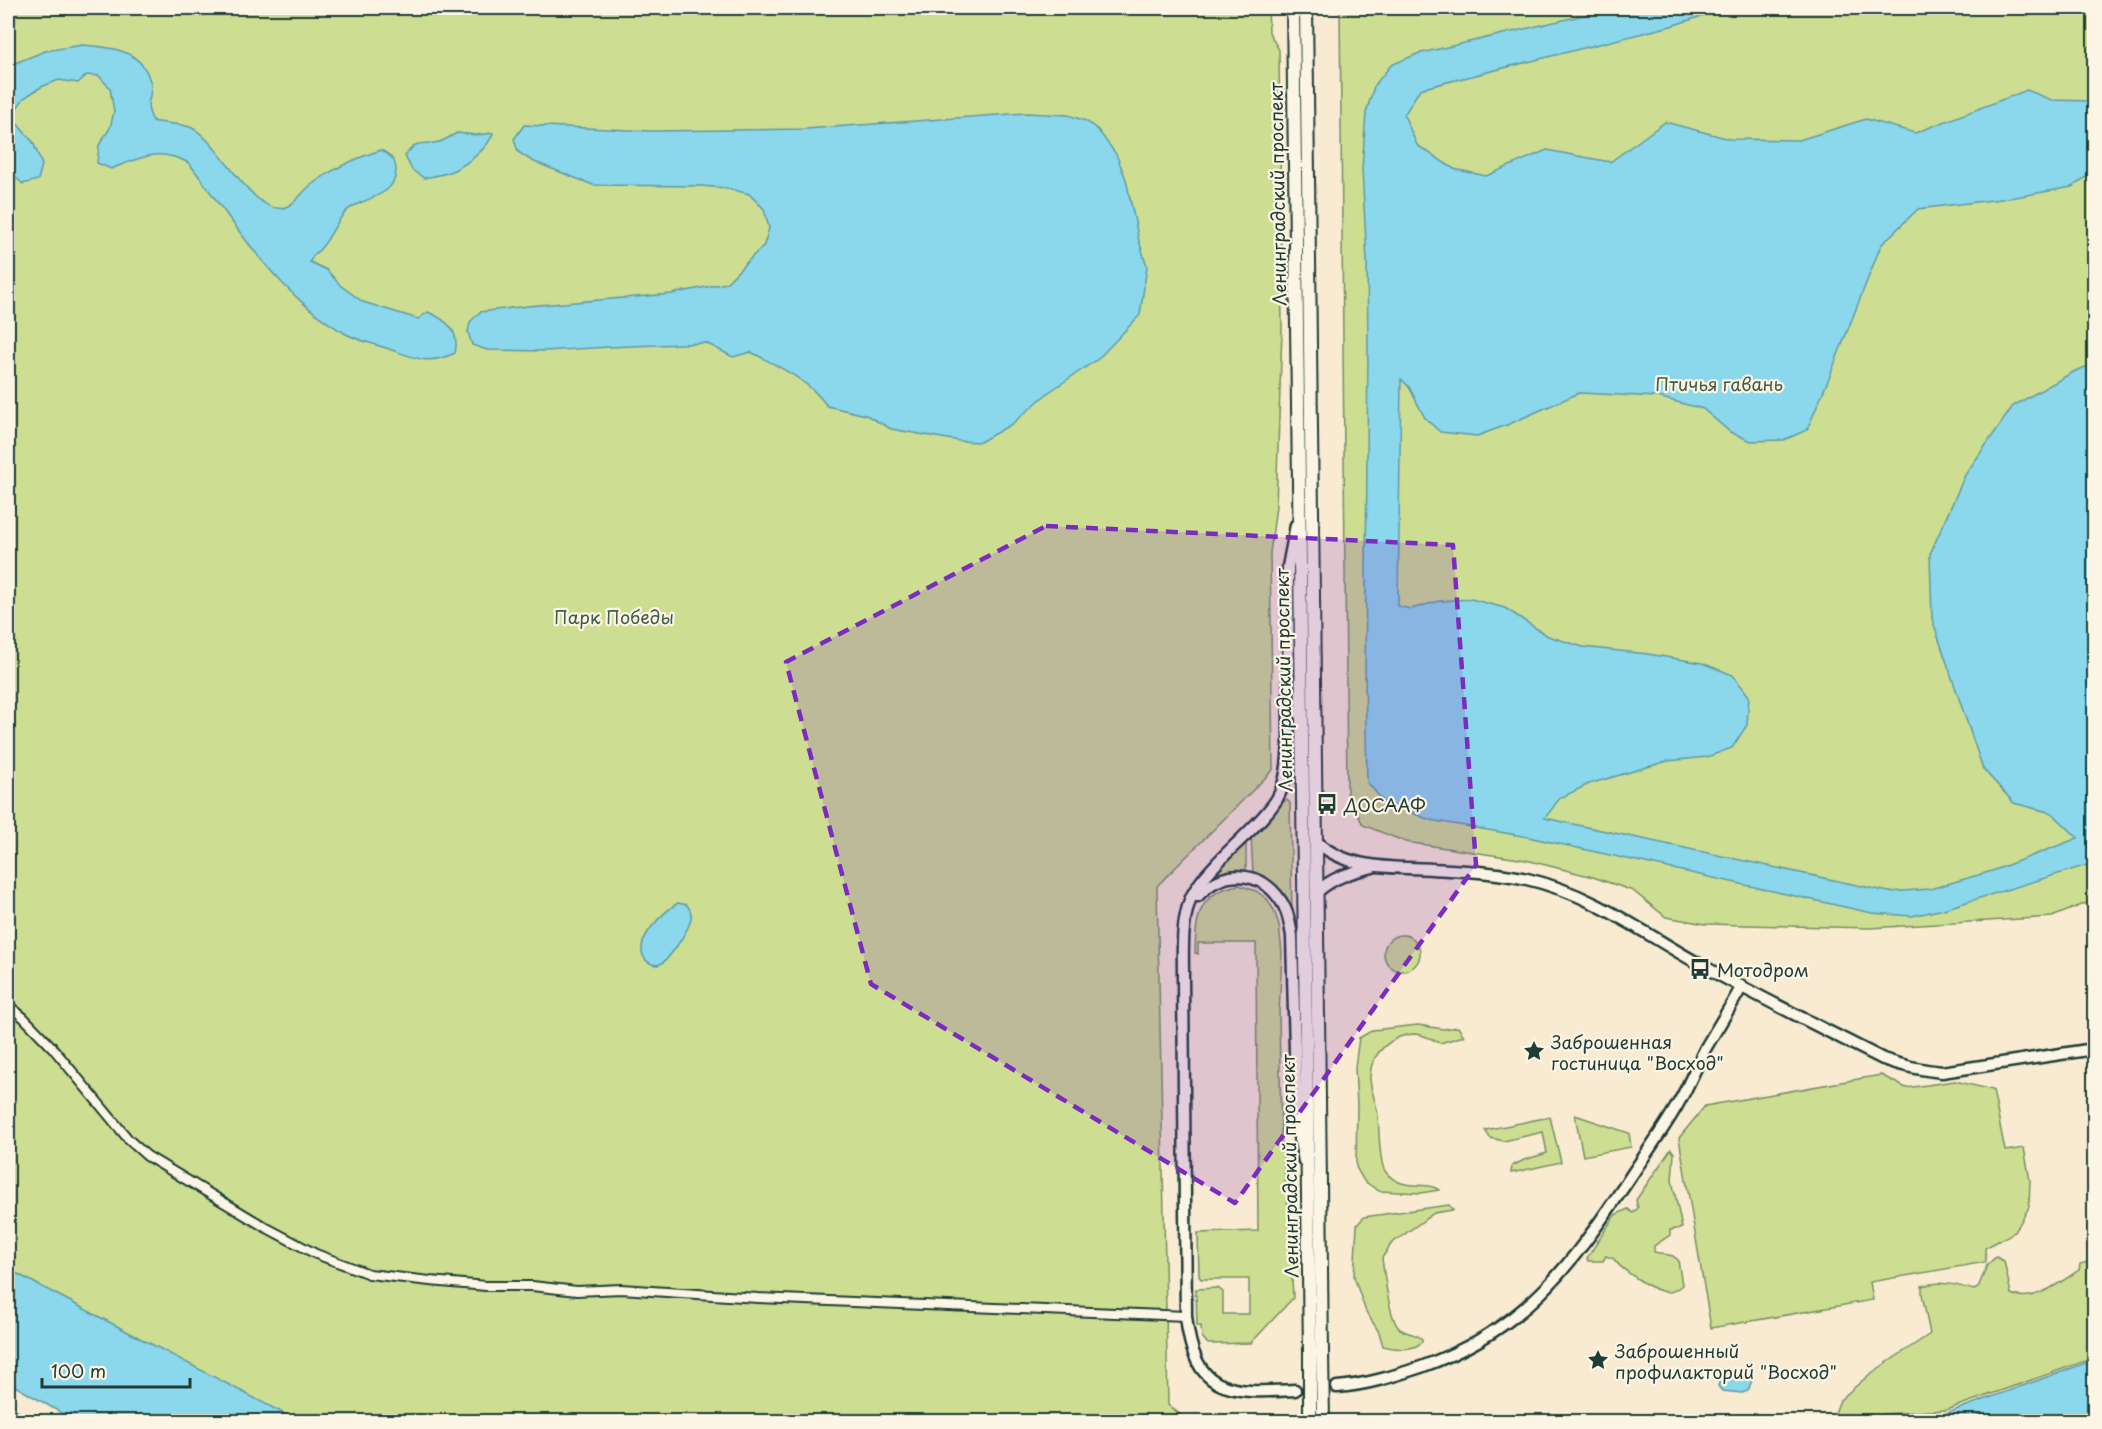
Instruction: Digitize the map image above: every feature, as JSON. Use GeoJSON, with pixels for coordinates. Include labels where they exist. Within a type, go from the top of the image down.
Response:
{"type":"FeatureCollection","features":[{"type":"Feature","properties":{"kind":"main road","name":"Ленинградский проспект"},"geometry":{"type":"LineString","coordinates":[[1293,8],[1307,1177],[1316,1352]]}},
{"type":"Feature","properties":{"kind":"main road","name":"Ленинградский проспект"},"geometry":{"type":"LineString","coordinates":[[1306,8],[1317,892],[1316,1352]]}},
{"type":"Feature","properties":{"kind":"main road"},"geometry":{"type":"LineString","coordinates":[[1310,1422],[1316,1352]]}},
{"type":"Feature","properties":{"kind":"main road"},"geometry":{"type":"LineString","coordinates":[[1316,1352],[1323,1422]]}},
{"type":"Feature","properties":{"kind":"street"},"geometry":{"type":"LineString","coordinates":[[1295,1390],[1248,1392],[1233,1389],[1209,1377],[1193,1356],[1186,1316],[1183,978],[1184,928],[1191,898],[1198,886],[1277,799],[1288,765],[1288,567],[1299,507]]}},
{"type":"Feature","properties":{"kind":"street"},"geometry":{"type":"LineString","coordinates":[[1316,841],[1326,850],[1338,856],[1376,867],[1470,871],[1508,876],[1567,891],[1599,905],[1665,945],[1742,986],[1883,1059],[1902,1066],[1942,1072],[2094,1049]]}},
{"type":"Feature","properties":{"kind":"street"},"geometry":{"type":"LineString","coordinates":[[1317,892],[1326,883],[1339,877],[1376,867]]}},
{"type":"Feature","properties":{"kind":"street"},"geometry":{"type":"LineString","coordinates":[[1186,917],[1204,889],[1227,877],[1245,876],[1262,882],[1276,894],[1285,908],[1292,936],[1297,1126],[1307,1177]]}},
{"type":"Feature","properties":{"kind":"street"},"geometry":{"type":"LineString","coordinates":[[1337,1387],[1398,1375],[1482,1340],[1508,1323],[1551,1283],[1584,1246],[1669,1118],[1742,986]]}},
{"type":"Feature","properties":{"kind":"street"},"geometry":{"type":"LineString","coordinates":[[8,1005],[52,1047],[129,1140],[147,1156],[265,1227],[316,1254],[369,1274],[486,1286],[532,1286],[577,1291],[621,1289],[758,1298],[1186,1316]]}},
{"type":"Feature","properties":{"kind":"highlighted area"},"geometry":{"type":"Polygon","coordinates":[[[1046,526],[1453,545],[1476,865],[1235,1203],[871,984],[786,662],[1046,526]]]}},
{"type":"Feature","properties":{"kind":"green space","name":"Парк Победы"},"geometry":{"type":"Polygon","coordinates":[[[8,8],[1268,8],[1269,32],[1279,50],[1282,330],[1276,506],[1270,553],[1273,770],[1157,886],[1168,1405],[1189,1421],[298,1421],[193,1371],[148,1344],[8,1269],[8,8]]]}},
{"type":"Feature","properties":{"kind":"green space","name":"Птичья гавань"},"geometry":{"type":"Polygon","coordinates":[[[1340,8],[2094,8],[2094,900],[2052,917],[1870,928],[1705,924],[1666,917],[1633,891],[1593,877],[1526,860],[1406,842],[1363,825],[1347,792],[1340,8]]]}},
{"type":"Feature","properties":{"kind":"green space"},"geometry":{"type":"Polygon","coordinates":[[[1287,800],[1290,803],[1292,916],[1282,896],[1273,885],[1253,873],[1251,835],[1281,802],[1287,800]]]}},
{"type":"Feature","properties":{"kind":"green space"},"geometry":{"type":"Polygon","coordinates":[[[1246,841],[1246,872],[1234,871],[1213,877],[1246,841]]]}},
{"type":"Feature","properties":{"kind":"green space"},"geometry":{"type":"Polygon","coordinates":[[[1239,885],[1256,891],[1267,899],[1279,925],[1282,953],[1279,1014],[1281,1133],[1293,1298],[1251,1343],[1208,1344],[1202,1337],[1201,1326],[1197,1326],[1196,1289],[1218,1288],[1223,1292],[1223,1314],[1249,1314],[1249,1279],[1201,1279],[1199,1276],[1198,1233],[1258,1231],[1256,943],[1198,943],[1198,954],[1195,953],[1199,918],[1207,900],[1225,888],[1239,885]]]}},
{"type":"Feature","properties":{"kind":"green space"},"geometry":{"type":"Polygon","coordinates":[[[1402,935],[1415,940],[1420,953],[1415,966],[1402,971],[1389,966],[1384,953],[1389,940],[1402,935]]]}},
{"type":"Feature","properties":{"kind":"green space"},"geometry":{"type":"Polygon","coordinates":[[[1418,1025],[1443,1029],[1458,1027],[1464,1036],[1440,1043],[1417,1034],[1398,1038],[1384,1047],[1374,1059],[1370,1080],[1377,1111],[1380,1153],[1385,1171],[1398,1182],[1434,1187],[1439,1190],[1421,1193],[1379,1191],[1364,1181],[1356,1167],[1355,1067],[1359,1038],[1373,1030],[1418,1025]]]}},
{"type":"Feature","properties":{"kind":"green space"},"geometry":{"type":"Polygon","coordinates":[[[1881,1075],[1906,1088],[1955,1081],[1993,1090],[2005,1151],[2024,1148],[2030,1180],[2029,1207],[2015,1232],[1985,1248],[1986,1262],[1870,1282],[1873,1300],[1711,1328],[1679,1138],[1705,1106],[1881,1075]]]}},
{"type":"Feature","properties":{"kind":"green space"},"geometry":{"type":"Polygon","coordinates":[[[1575,1115],[1629,1133],[1631,1147],[1583,1156],[1575,1115]]]}},
{"type":"Feature","properties":{"kind":"green space"},"geometry":{"type":"Polygon","coordinates":[[[1550,1117],[1561,1162],[1511,1173],[1512,1166],[1547,1153],[1543,1132],[1504,1141],[1490,1138],[1485,1130],[1550,1117]]]}},
{"type":"Feature","properties":{"kind":"green space"},"geometry":{"type":"Polygon","coordinates":[[[1671,1149],[1674,1153],[1672,1180],[1682,1228],[1670,1230],[1670,1235],[1654,1246],[1654,1252],[1673,1256],[1678,1260],[1682,1285],[1668,1292],[1652,1287],[1637,1278],[1614,1259],[1606,1256],[1603,1261],[1588,1261],[1587,1258],[1615,1215],[1628,1209],[1633,1213],[1638,1208],[1636,1200],[1671,1149]]]}},
{"type":"Feature","properties":{"kind":"green space"},"geometry":{"type":"Polygon","coordinates":[[[1449,1205],[1453,1210],[1434,1213],[1391,1244],[1382,1258],[1387,1294],[1395,1322],[1401,1330],[1422,1339],[1418,1345],[1409,1348],[1383,1346],[1379,1332],[1366,1312],[1354,1277],[1357,1225],[1364,1217],[1449,1205]]]}},
{"type":"Feature","properties":{"kind":"green space"},"geometry":{"type":"Polygon","coordinates":[[[1996,1257],[2004,1261],[2011,1294],[2020,1296],[2047,1290],[2079,1270],[2080,1264],[2094,1260],[2094,1358],[1946,1410],[1884,1414],[1879,1421],[1844,1421],[1835,1413],[1840,1400],[1870,1374],[1930,1334],[1922,1286],[1942,1283],[1974,1290],[1978,1288],[1987,1265],[1996,1257]]]}},
{"type":"Feature","properties":{"kind":"green space"},"geometry":{"type":"Polygon","coordinates":[[[8,1400],[14,1409],[39,1421],[8,1421],[8,1400]]]}},
{"type":"Feature","properties":{"kind":"water"},"geometry":{"type":"Polygon","coordinates":[[[1614,8],[1727,8],[1671,26],[1420,89],[1404,115],[1417,145],[1454,169],[1486,176],[1547,150],[1610,162],[1665,122],[1730,139],[1799,140],[1866,119],[1915,133],[2027,90],[2052,100],[2094,100],[2094,171],[2072,187],[2009,198],[1918,209],[1881,245],[1807,430],[1784,440],[1751,441],[1730,432],[1703,409],[1658,397],[1579,393],[1477,436],[1440,432],[1425,418],[1409,387],[1401,379],[1398,606],[1411,609],[1439,601],[1471,599],[1505,608],[1548,636],[1583,647],[1702,663],[1733,675],[1749,696],[1747,725],[1732,748],[1707,757],[1668,761],[1589,784],[1560,798],[1545,818],[1889,892],[1930,889],[1992,871],[2078,838],[2052,813],[2014,803],[1983,769],[1932,619],[1930,554],[1965,475],[2013,406],[2075,371],[2094,364],[2094,863],[1944,909],[1912,916],[1872,913],[1528,837],[1430,820],[1384,802],[1367,782],[1365,678],[1368,346],[1367,261],[1362,169],[1366,113],[1374,86],[1391,65],[1417,54],[1614,8]]]}},
{"type":"Feature","properties":{"kind":"water"},"geometry":{"type":"Polygon","coordinates":[[[82,45],[111,48],[137,59],[151,83],[148,105],[153,121],[190,127],[201,134],[250,191],[263,202],[276,208],[288,206],[319,179],[353,160],[381,150],[390,156],[394,160],[396,171],[391,185],[380,194],[347,211],[310,262],[327,270],[340,285],[363,302],[418,319],[428,312],[441,319],[454,332],[455,353],[429,360],[414,358],[362,341],[321,318],[278,279],[259,257],[189,163],[178,158],[158,155],[141,158],[111,169],[97,163],[99,145],[110,128],[114,112],[110,88],[99,76],[87,75],[78,83],[59,80],[41,87],[24,98],[15,111],[14,120],[33,142],[42,165],[38,180],[23,184],[8,171],[8,66],[45,51],[82,45]]]}},
{"type":"Feature","properties":{"kind":"water"},"geometry":{"type":"Polygon","coordinates":[[[1026,113],[1068,115],[1086,121],[1098,130],[1116,154],[1126,179],[1139,241],[1147,266],[1140,315],[1098,359],[1049,392],[1012,424],[980,442],[959,441],[891,429],[866,415],[827,406],[802,381],[751,352],[733,357],[706,343],[544,351],[487,350],[472,345],[468,332],[470,322],[480,312],[671,294],[726,283],[764,245],[769,228],[764,209],[749,194],[726,188],[701,186],[593,185],[532,161],[518,152],[514,139],[524,125],[650,131],[805,129],[1026,113]]]}},
{"type":"Feature","properties":{"kind":"water"},"geometry":{"type":"Polygon","coordinates":[[[457,133],[476,135],[493,133],[487,145],[452,171],[424,178],[412,170],[405,156],[414,146],[421,143],[439,142],[457,133]]]}},
{"type":"Feature","properties":{"kind":"water"},"geometry":{"type":"Polygon","coordinates":[[[678,903],[687,905],[689,908],[690,923],[666,959],[657,965],[652,964],[645,959],[642,952],[646,935],[658,919],[678,903]]]}},
{"type":"Feature","properties":{"kind":"water"},"geometry":{"type":"Polygon","coordinates":[[[8,1269],[298,1421],[75,1421],[8,1382],[8,1269]]]}},
{"type":"Feature","properties":{"kind":"water"},"geometry":{"type":"Polygon","coordinates":[[[2094,1360],[2094,1421],[1982,1421],[1985,1418],[1983,1415],[1972,1421],[1930,1421],[1947,1413],[2094,1360]]]}},
{"type":"Feature","properties":{"kind":"water"},"geometry":{"type":"Polygon","coordinates":[[[1748,1372],[1752,1380],[1748,1391],[1742,1393],[1722,1391],[1718,1386],[1721,1375],[1748,1372]]]}},
{"type":"Feature","properties":{"kind":"tunnel"},"geometry":{"type":"LineString","coordinates":[[1295,1390],[1337,1387]]}},
{"type":"Feature","properties":{"kind":"place","name":"ДОСААФ"},"geometry":{"type":"Point","coordinates":[1327,804]}},
{"type":"Feature","properties":{"kind":"place","name":"Мотодром"},"geometry":{"type":"Point","coordinates":[1700,969]}},
{"type":"Feature","properties":{"kind":"place","name":"Заброшенная гостиница \"Восход\""},"geometry":{"type":"Point","coordinates":[1534,1051]}},
{"type":"Feature","properties":{"kind":"place","name":"Заброшенный профилакторий \"Восход\""},"geometry":{"type":"Point","coordinates":[1598,1360]}}]}
